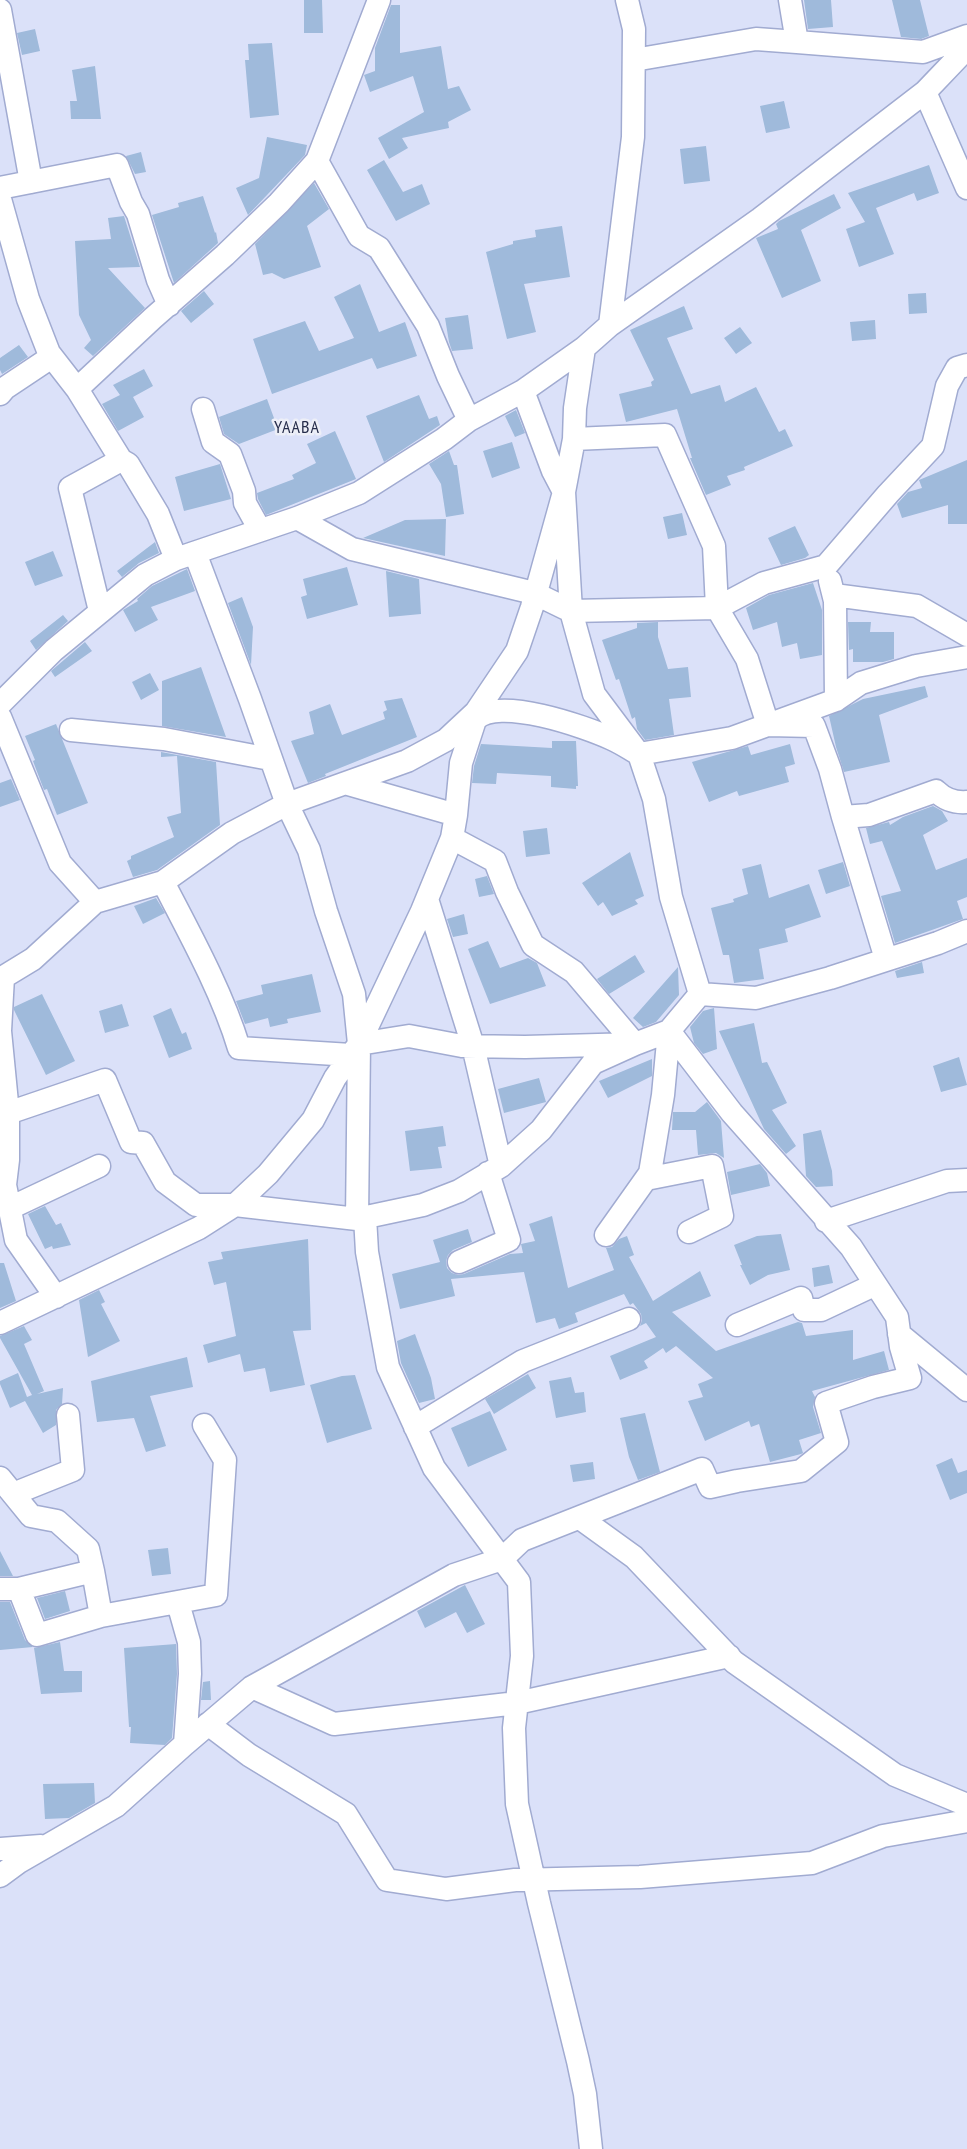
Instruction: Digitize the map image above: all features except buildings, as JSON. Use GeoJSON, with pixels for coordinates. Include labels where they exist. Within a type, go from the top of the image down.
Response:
{"type":"FeatureCollection","features":[{"type":"Feature","properties":{"kind":"street"},"geometry":{"type":"LineString","coordinates":[[77,389],[280,203],[317,161],[379,0]]}},
{"type":"Feature","properties":{"kind":"street"},"geometry":{"type":"LineString","coordinates":[[610,325],[633,137],[634,29],[627,0]]}},
{"type":"Feature","properties":{"kind":"street"},"geometry":{"type":"LineString","coordinates":[[790,0],[797,42]]}},
{"type":"Feature","properties":{"kind":"street"},"geometry":{"type":"LineString","coordinates":[[0,10],[31,182]]}},
{"type":"Feature","properties":{"kind":"street"},"geometry":{"type":"LineString","coordinates":[[634,60],[756,39],[923,52],[967,36]]}},
{"type":"Feature","properties":{"kind":"street"},"geometry":{"type":"LineString","coordinates":[[0,704],[54,650],[145,575],[186,556],[297,518],[359,493],[444,439],[469,420],[522,391],[584,348],[610,325],[760,219],[925,92],[967,48]]}},
{"type":"Feature","properties":{"kind":"street"},"geometry":{"type":"LineString","coordinates":[[925,92],[967,188]]}},
{"type":"Feature","properties":{"kind":"street"},"geometry":{"type":"LineString","coordinates":[[317,161],[359,236],[379,248],[428,326],[448,376],[469,420]]}},
{"type":"Feature","properties":{"kind":"street"},"geometry":{"type":"LineString","coordinates":[[0,188],[117,165],[131,202],[138,214],[158,280],[169,305]]}},
{"type":"Feature","properties":{"kind":"street"},"geometry":{"type":"LineString","coordinates":[[0,199],[28,298],[49,353],[77,389],[121,460],[128,464],[186,556],[270,759],[286,804],[310,850],[326,911],[354,994],[361,1218],[388,1367],[434,1468],[519,1582],[522,1656],[514,1728],[517,1804],[578,2061],[585,2094],[591,2149]]}},
{"type":"Feature","properties":{"kind":"street"},"geometry":{"type":"LineString","coordinates":[[0,1323],[199,1228],[235,1205],[268,1174],[313,1120],[335,1078],[355,1049],[427,898],[452,838],[462,763],[476,716],[517,651],[564,492],[574,439],[575,408],[584,348]]}},
{"type":"Feature","properties":{"kind":"street"},"geometry":{"type":"LineString","coordinates":[[0,394],[5,388],[47,360],[49,353]]}},
{"type":"Feature","properties":{"kind":"street"},"geometry":{"type":"LineString","coordinates":[[297,518],[352,549],[534,593],[571,611],[717,608],[764,583],[826,566],[888,494],[934,446],[947,386],[957,368],[967,365]]}},
{"type":"Feature","properties":{"kind":"street"},"geometry":{"type":"LineString","coordinates":[[522,391],[552,471],[564,492],[571,611],[594,694],[639,754],[654,799],[671,897],[700,994]]}},
{"type":"Feature","properties":{"kind":"street"},"geometry":{"type":"LineString","coordinates":[[202,409],[213,442],[230,454],[244,491],[245,503],[260,530]]}},
{"type":"Feature","properties":{"kind":"street"},"geometry":{"type":"LineString","coordinates":[[574,439],[665,435],[714,546],[717,608],[747,659],[768,725]]}},
{"type":"Feature","properties":{"kind":"street"},"geometry":{"type":"LineString","coordinates":[[100,611],[70,488],[121,460]]}},
{"type":"Feature","properties":{"kind":"street"},"geometry":{"type":"LineString","coordinates":[[826,566],[835,601],[836,700]]}},
{"type":"Feature","properties":{"kind":"street"},"geometry":{"type":"LineString","coordinates":[[834,595],[917,606],[967,635]]}},
{"type":"Feature","properties":{"kind":"street"},"geometry":{"type":"LineString","coordinates":[[56,1297],[16,1240],[5,1185],[8,1160],[8,1113],[0,1031],[2,978],[33,959],[95,902],[164,882],[232,833],[286,804],[348,784],[407,761],[446,740],[480,714],[495,710],[512,709],[558,720],[613,739],[639,754],[732,738],[836,700],[861,683],[916,666],[967,657]]}},
{"type":"Feature","properties":{"kind":"street"},"geometry":{"type":"LineString","coordinates":[[0,717],[60,863],[95,902]]}},
{"type":"Feature","properties":{"kind":"street"},"geometry":{"type":"LineString","coordinates":[[768,725],[814,726],[830,769],[886,959]]}},
{"type":"Feature","properties":{"kind":"street"},"geometry":{"type":"LineString","coordinates":[[72,730],[164,739],[270,759]]}},
{"type":"Feature","properties":{"kind":"street"},"geometry":{"type":"LineString","coordinates":[[348,784],[456,816]]}},
{"type":"Feature","properties":{"kind":"street"},"geometry":{"type":"LineString","coordinates":[[843,817],[869,815],[936,791],[943,798],[958,803],[967,802]]}},
{"type":"Feature","properties":{"kind":"street"},"geometry":{"type":"LineString","coordinates":[[452,838],[495,861],[510,899],[533,945],[574,972],[635,1044]]}},
{"type":"Feature","properties":{"kind":"street"},"geometry":{"type":"LineString","coordinates":[[164,882],[233,1028],[239,1048],[355,1049],[409,1036],[462,1046],[525,1047],[635,1044]]}},
{"type":"Feature","properties":{"kind":"street"},"geometry":{"type":"LineString","coordinates":[[427,898],[473,1046],[509,1240],[460,1262]]}},
{"type":"Feature","properties":{"kind":"street"},"geometry":{"type":"LineString","coordinates":[[700,994],[756,998],[830,978],[938,943],[967,931]]}},
{"type":"Feature","properties":{"kind":"street"},"geometry":{"type":"LineString","coordinates":[[8,1113],[105,1080],[131,1142],[143,1143],[165,1182],[196,1205],[235,1205],[361,1218],[423,1205],[459,1191],[495,1170],[541,1130],[593,1063],[669,1031],[700,994]]}},
{"type":"Feature","properties":{"kind":"street"},"geometry":{"type":"LineString","coordinates":[[606,1235],[650,1173],[664,1095],[669,1031]]}},
{"type":"Feature","properties":{"kind":"street"},"geometry":{"type":"LineString","coordinates":[[0,1876],[19,1862],[116,1806],[252,1687],[454,1575],[502,1559],[522,1540],[702,1469],[710,1487],[801,1471],[838,1442],[826,1403],[910,1378],[901,1347],[897,1317],[874,1286],[850,1247],[732,1113],[669,1031]]}},
{"type":"Feature","properties":{"kind":"street"},"geometry":{"type":"LineString","coordinates":[[10,1208],[99,1166]]}},
{"type":"Feature","properties":{"kind":"street"},"geometry":{"type":"LineString","coordinates":[[646,1178],[712,1166],[722,1216],[689,1232]]}},
{"type":"Feature","properties":{"kind":"street"},"geometry":{"type":"LineString","coordinates":[[826,1221],[948,1181],[967,1180]]}},
{"type":"Feature","properties":{"kind":"street"},"geometry":{"type":"LineString","coordinates":[[737,1325],[801,1298],[804,1310],[821,1310],[874,1286]]}},
{"type":"Feature","properties":{"kind":"street"},"geometry":{"type":"LineString","coordinates":[[415,1427],[523,1361],[629,1319]]}},
{"type":"Feature","properties":{"kind":"street"},"geometry":{"type":"LineString","coordinates":[[899,1334],[967,1390]]}},
{"type":"Feature","properties":{"kind":"street"},"geometry":{"type":"LineString","coordinates":[[68,1415],[73,1470],[7,1486],[31,1516],[57,1521],[88,1549],[101,1616]]}},
{"type":"Feature","properties":{"kind":"street"},"geometry":{"type":"LineString","coordinates":[[93,1571],[10,1589],[37,1635],[101,1616],[216,1595],[225,1460],[204,1425]]}},
{"type":"Feature","properties":{"kind":"street"},"geometry":{"type":"LineString","coordinates":[[580,1518],[634,1557],[742,1668],[895,1775],[967,1805]]}},
{"type":"Feature","properties":{"kind":"street"},"geometry":{"type":"LineString","coordinates":[[178,1603],[188,1642],[190,1674],[185,1744]]}},
{"type":"Feature","properties":{"kind":"street"},"geometry":{"type":"LineString","coordinates":[[252,1687],[334,1724],[517,1703],[729,1656]]}},
{"type":"Feature","properties":{"kind":"street"},"geometry":{"type":"LineString","coordinates":[[208,1724],[248,1755],[346,1814],[387,1880],[446,1889],[514,1880],[640,1877],[812,1863],[883,1836],[967,1821]]}},
{"type":"Feature","properties":{"kind":"street"},"geometry":{"type":"LineString","coordinates":[[0,1849],[49,1845]]}},
{"type":"Feature","properties":{"kind":"district","name":"YAABA"},"geometry":{"type":"Point","coordinates":[297,428]}}]}
